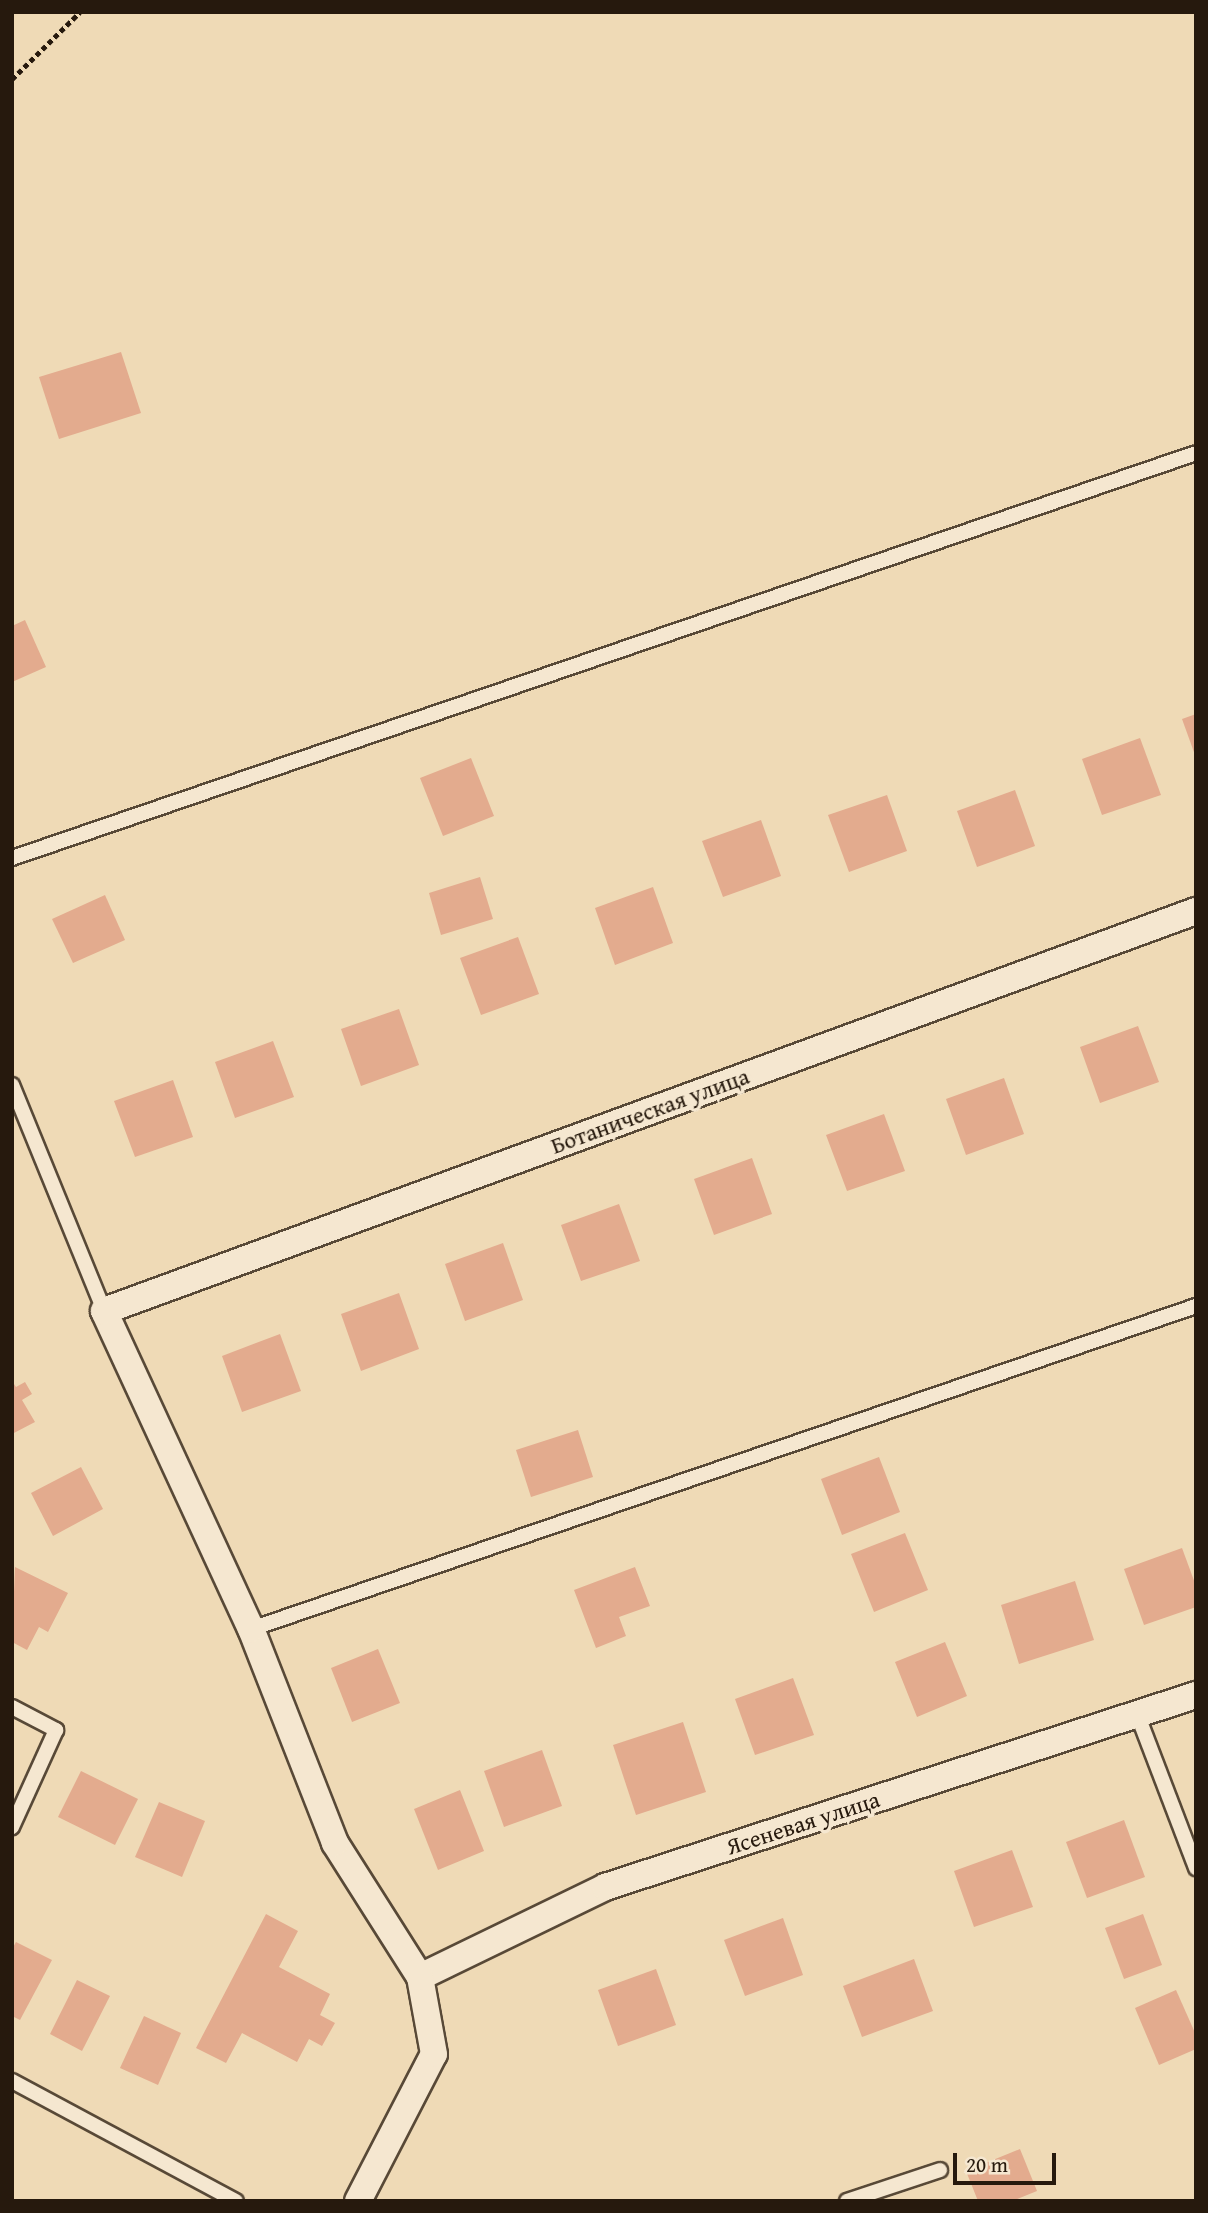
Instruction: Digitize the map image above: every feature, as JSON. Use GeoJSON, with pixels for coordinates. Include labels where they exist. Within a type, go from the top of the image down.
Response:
{"type":"FeatureCollection","features":[{"type":"Feature","properties":{"kind":"street","name":"Ботаническая улица"},"geometry":{"type":"LineString","coordinates":[[104,1311],[1196,911]]}},
{"type":"Feature","properties":{"kind":"street"},"geometry":{"type":"LineString","coordinates":[[104,1311],[251,1629],[335,1843],[420,1977],[435,2054],[358,2201]]}},
{"type":"Feature","properties":{"kind":"street","name":"Ясеневая улица"},"geometry":{"type":"LineString","coordinates":[[420,1977],[605,1887],[1196,1695]]}},
{"type":"Feature","properties":{"kind":"lane"},"geometry":{"type":"LineString","coordinates":[[12,858],[1196,453]]}},
{"type":"Feature","properties":{"kind":"lane"},"geometry":{"type":"LineString","coordinates":[[12,1085],[104,1311]]}},
{"type":"Feature","properties":{"kind":"lane"},"geometry":{"type":"LineString","coordinates":[[251,1629],[1196,1306]]}},
{"type":"Feature","properties":{"kind":"lane"},"geometry":{"type":"LineString","coordinates":[[12,1707],[56,1730],[12,1828]]}},
{"type":"Feature","properties":{"kind":"lane"},"geometry":{"type":"LineString","coordinates":[[1138,1716],[1196,1868]]}},
{"type":"Feature","properties":{"kind":"lane"},"geometry":{"type":"LineString","coordinates":[[12,2081],[236,2201]]}},
{"type":"Feature","properties":{"kind":"lane"},"geometry":{"type":"LineString","coordinates":[[847,2201],[940,2170]]}},
{"type":"Feature","properties":{"kind":"path"},"geometry":{"type":"LineString","coordinates":[[12,79],[80,12]]}},
{"type":"Feature","properties":{"kind":"building"},"geometry":{"type":"Polygon","coordinates":[[[121,352],[141,413],[59,439],[39,377],[121,352]]]}},
{"type":"Feature","properties":{"kind":"building"},"geometry":{"type":"Polygon","coordinates":[[[25,620],[46,667],[12,682],[12,626],[25,620]]]}},
{"type":"Feature","properties":{"kind":"building"},"geometry":{"type":"Polygon","coordinates":[[[1196,714],[1196,755],[1195,755],[1182,719],[1196,714]]]}},
{"type":"Feature","properties":{"kind":"building"},"geometry":{"type":"Polygon","coordinates":[[[1140,738],[1161,795],[1102,815],[1082,759],[1140,738]]]}},
{"type":"Feature","properties":{"kind":"building"},"geometry":{"type":"Polygon","coordinates":[[[471,758],[494,816],[443,836],[420,778],[471,758]]]}},
{"type":"Feature","properties":{"kind":"building"},"geometry":{"type":"Polygon","coordinates":[[[1015,790],[1035,846],[977,867],[957,811],[1015,790]]]}},
{"type":"Feature","properties":{"kind":"building"},"geometry":{"type":"Polygon","coordinates":[[[887,795],[907,851],[849,872],[828,815],[887,795]]]}},
{"type":"Feature","properties":{"kind":"building"},"geometry":{"type":"Polygon","coordinates":[[[761,820],[781,876],[723,897],[702,841],[761,820]]]}},
{"type":"Feature","properties":{"kind":"building"},"geometry":{"type":"Polygon","coordinates":[[[480,877],[493,919],[441,935],[429,893],[480,877]]]}},
{"type":"Feature","properties":{"kind":"building"},"geometry":{"type":"Polygon","coordinates":[[[653,887],[673,943],[615,965],[595,908],[653,887]]]}},
{"type":"Feature","properties":{"kind":"building"},"geometry":{"type":"Polygon","coordinates":[[[105,895],[125,940],[73,963],[52,919],[105,895]]]}},
{"type":"Feature","properties":{"kind":"building"},"geometry":{"type":"Polygon","coordinates":[[[518,937],[539,994],[481,1015],[460,958],[518,937]]]}},
{"type":"Feature","properties":{"kind":"building"},"geometry":{"type":"Polygon","coordinates":[[[399,1009],[419,1065],[361,1086],[341,1029],[399,1009]]]}},
{"type":"Feature","properties":{"kind":"building"},"geometry":{"type":"Polygon","coordinates":[[[1138,1026],[1159,1082],[1100,1103],[1080,1047],[1138,1026]]]}},
{"type":"Feature","properties":{"kind":"building"},"geometry":{"type":"Polygon","coordinates":[[[273,1041],[294,1097],[235,1118],[215,1062],[273,1041]]]}},
{"type":"Feature","properties":{"kind":"building"},"geometry":{"type":"Polygon","coordinates":[[[1004,1078],[1024,1134],[966,1155],[946,1099],[1004,1078]]]}},
{"type":"Feature","properties":{"kind":"building"},"geometry":{"type":"Polygon","coordinates":[[[173,1080],[193,1137],[135,1157],[114,1101],[173,1080]]]}},
{"type":"Feature","properties":{"kind":"building"},"geometry":{"type":"Polygon","coordinates":[[[884,1114],[905,1171],[847,1191],[826,1135],[884,1114]]]}},
{"type":"Feature","properties":{"kind":"building"},"geometry":{"type":"Polygon","coordinates":[[[752,1158],[772,1214],[714,1235],[694,1179],[752,1158]]]}},
{"type":"Feature","properties":{"kind":"building"},"geometry":{"type":"Polygon","coordinates":[[[619,1204],[640,1261],[581,1281],[561,1225],[619,1204]]]}},
{"type":"Feature","properties":{"kind":"building"},"geometry":{"type":"Polygon","coordinates":[[[503,1243],[523,1300],[465,1321],[445,1264],[503,1243]]]}},
{"type":"Feature","properties":{"kind":"building"},"geometry":{"type":"Polygon","coordinates":[[[399,1293],[419,1349],[361,1371],[341,1314],[399,1293]]]}},
{"type":"Feature","properties":{"kind":"building"},"geometry":{"type":"Polygon","coordinates":[[[280,1334],[301,1391],[242,1412],[222,1356],[280,1334]]]}},
{"type":"Feature","properties":{"kind":"building"},"geometry":{"type":"Polygon","coordinates":[[[12,1381],[16,1387],[25,1382],[32,1394],[22,1400],[35,1422],[12,1434],[12,1381]]]}},
{"type":"Feature","properties":{"kind":"building"},"geometry":{"type":"Polygon","coordinates":[[[578,1430],[593,1477],[531,1497],[516,1450],[578,1430]]]}},
{"type":"Feature","properties":{"kind":"building"},"geometry":{"type":"Polygon","coordinates":[[[879,1457],[900,1512],[842,1535],[821,1479],[879,1457]]]}},
{"type":"Feature","properties":{"kind":"building"},"geometry":{"type":"Polygon","coordinates":[[[81,1467],[103,1509],[53,1536],[31,1493],[81,1467]]]}},
{"type":"Feature","properties":{"kind":"building"},"geometry":{"type":"Polygon","coordinates":[[[905,1533],[928,1590],[874,1612],[851,1554],[905,1533]]]}},
{"type":"Feature","properties":{"kind":"building"},"geometry":{"type":"Polygon","coordinates":[[[1182,1548],[1196,1586],[1196,1607],[1144,1625],[1124,1569],[1182,1548]]]}},
{"type":"Feature","properties":{"kind":"building"},"geometry":{"type":"Polygon","coordinates":[[[15,1567],[68,1593],[48,1632],[39,1627],[27,1650],[12,1642],[15,1567]]]}},
{"type":"Feature","properties":{"kind":"building"},"geometry":{"type":"Polygon","coordinates":[[[635,1567],[650,1606],[619,1617],[626,1636],[596,1648],[574,1590],[635,1567]]]}},
{"type":"Feature","properties":{"kind":"building"},"geometry":{"type":"Polygon","coordinates":[[[1075,1581],[1094,1640],[1019,1664],[1001,1605],[1075,1581]]]}},
{"type":"Feature","properties":{"kind":"building"},"geometry":{"type":"Polygon","coordinates":[[[945,1642],[967,1696],[917,1717],[895,1662],[945,1642]]]}},
{"type":"Feature","properties":{"kind":"building"},"geometry":{"type":"Polygon","coordinates":[[[378,1649],[400,1703],[352,1722],[331,1668],[378,1649]]]}},
{"type":"Feature","properties":{"kind":"building"},"geometry":{"type":"Polygon","coordinates":[[[793,1678],[814,1735],[755,1755],[735,1699],[793,1678]]]}},
{"type":"Feature","properties":{"kind":"building"},"geometry":{"type":"Polygon","coordinates":[[[683,1722],[706,1792],[636,1815],[613,1745],[683,1722]]]}},
{"type":"Feature","properties":{"kind":"building"},"geometry":{"type":"Polygon","coordinates":[[[542,1750],[562,1806],[504,1827],[484,1771],[542,1750]]]}},
{"type":"Feature","properties":{"kind":"building"},"geometry":{"type":"Polygon","coordinates":[[[81,1771],[138,1799],[115,1845],[58,1817],[81,1771]]]}},
{"type":"Feature","properties":{"kind":"building"},"geometry":{"type":"Polygon","coordinates":[[[460,1790],[484,1851],[438,1870],[414,1809],[460,1790]]]}},
{"type":"Feature","properties":{"kind":"building"},"geometry":{"type":"Polygon","coordinates":[[[159,1802],[205,1821],[182,1877],[135,1857],[159,1802]]]}},
{"type":"Feature","properties":{"kind":"building"},"geometry":{"type":"Polygon","coordinates":[[[1124,1820],[1145,1877],[1087,1898],[1066,1842],[1124,1820]]]}},
{"type":"Feature","properties":{"kind":"building"},"geometry":{"type":"Polygon","coordinates":[[[1012,1850],[1033,1907],[974,1927],[954,1871],[1012,1850]]]}},
{"type":"Feature","properties":{"kind":"building"},"geometry":{"type":"Polygon","coordinates":[[[266,1914],[298,1931],[279,1967],[330,1994],[320,2015],[335,2023],[322,2046],[309,2039],[297,2062],[242,2033],[226,2063],[196,2048],[266,1914]]]}},
{"type":"Feature","properties":{"kind":"building"},"geometry":{"type":"Polygon","coordinates":[[[1143,1914],[1162,1965],[1124,1979],[1105,1928],[1143,1914]]]}},
{"type":"Feature","properties":{"kind":"building"},"geometry":{"type":"Polygon","coordinates":[[[783,1918],[803,1975],[745,1996],[724,1940],[783,1918]]]}},
{"type":"Feature","properties":{"kind":"building"},"geometry":{"type":"Polygon","coordinates":[[[16,1942],[52,1960],[20,2020],[12,2016],[12,1949],[16,1942]]]}},
{"type":"Feature","properties":{"kind":"building"},"geometry":{"type":"Polygon","coordinates":[[[914,1959],[933,2011],[862,2037],[843,1986],[914,1959]]]}},
{"type":"Feature","properties":{"kind":"building"},"geometry":{"type":"Polygon","coordinates":[[[656,1969],[676,2025],[618,2046],[598,1990],[656,1969]]]}},
{"type":"Feature","properties":{"kind":"building"},"geometry":{"type":"Polygon","coordinates":[[[77,1980],[110,1996],[82,2051],[50,2034],[77,1980]]]}},
{"type":"Feature","properties":{"kind":"building"},"geometry":{"type":"Polygon","coordinates":[[[1176,1990],[1196,2035],[1196,2049],[1159,2065],[1135,2008],[1176,1990]]]}},
{"type":"Feature","properties":{"kind":"building"},"geometry":{"type":"Polygon","coordinates":[[[144,2016],[181,2033],[158,2085],[120,2068],[144,2016]]]}},
{"type":"Feature","properties":{"kind":"building"},"geometry":{"type":"Polygon","coordinates":[[[1020,2149],[1037,2191],[1012,2201],[978,2201],[966,2171],[1020,2149]]]}}]}
